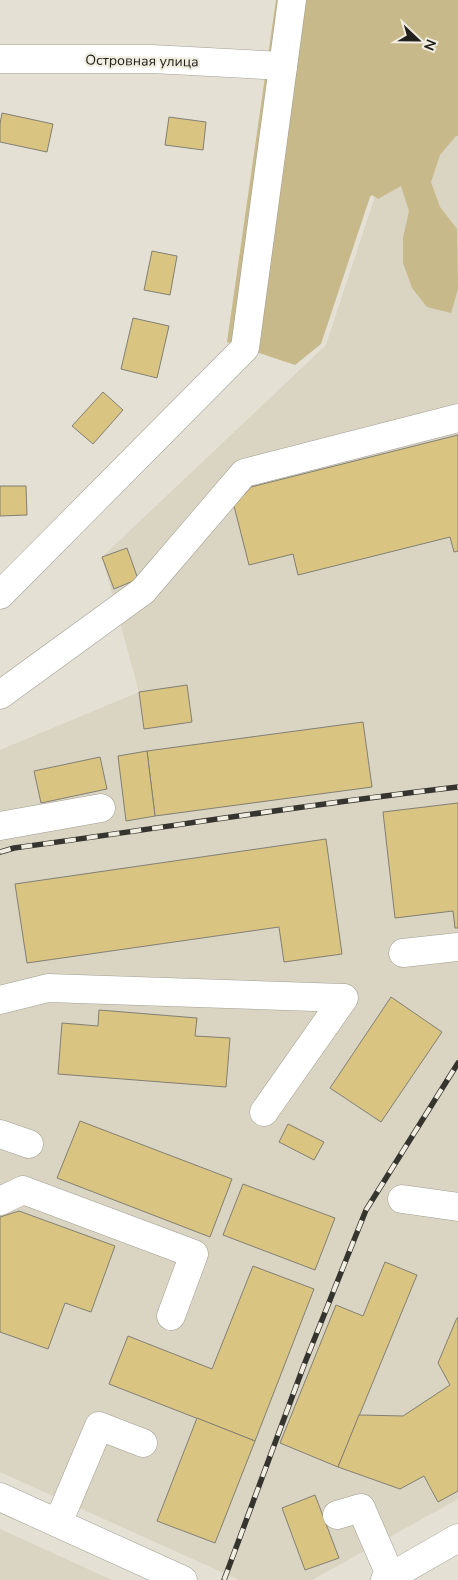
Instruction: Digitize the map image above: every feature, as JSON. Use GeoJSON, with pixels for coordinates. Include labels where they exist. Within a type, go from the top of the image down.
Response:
{"type":"FeatureCollection","features":[{"type":"Feature","properties":{"kind":"street"},"geometry":{"type":"LineString","coordinates":[[0,595],[245,348],[292,0]]}},
{"type":"Feature","properties":{"kind":"street","name":"Островная улица"},"geometry":{"type":"LineString","coordinates":[[0,60],[152,59],[283,66]]}},
{"type":"Feature","properties":{"kind":"street"},"geometry":{"type":"LineString","coordinates":[[0,694],[144,591],[244,473],[458,418]]}},
{"type":"Feature","properties":{"kind":"street"},"geometry":{"type":"LineString","coordinates":[[0,826],[101,808]]}},
{"type":"Feature","properties":{"kind":"street"},"geometry":{"type":"LineString","coordinates":[[403,953],[458,947]]}},
{"type":"Feature","properties":{"kind":"street"},"geometry":{"type":"LineString","coordinates":[[0,1000],[48,988],[344,998],[264,1112]]}},
{"type":"Feature","properties":{"kind":"street"},"geometry":{"type":"LineString","coordinates":[[0,1134],[29,1144]]}},
{"type":"Feature","properties":{"kind":"street"},"geometry":{"type":"LineString","coordinates":[[0,1201],[24,1190],[194,1254],[171,1316]]}},
{"type":"Feature","properties":{"kind":"street"},"geometry":{"type":"LineString","coordinates":[[402,1199],[458,1207]]}},
{"type":"Feature","properties":{"kind":"street"},"geometry":{"type":"LineString","coordinates":[[58,1524],[99,1426],[144,1443]]}},
{"type":"Feature","properties":{"kind":"street"},"geometry":{"type":"LineString","coordinates":[[0,1496],[184,1580]]}},
{"type":"Feature","properties":{"kind":"street"},"geometry":{"type":"LineString","coordinates":[[337,1515],[361,1508],[391,1579],[458,1538]]}},
{"type":"Feature","properties":{"kind":"shaded area"},"geometry":{"type":"Polygon","coordinates":[[[276,0],[458,0],[458,136],[440,155],[431,182],[440,207],[457,229],[458,289],[451,313],[427,307],[412,288],[403,263],[403,238],[409,211],[401,186],[378,199],[372,195],[321,344],[295,365],[227,342],[276,0]]]}},
{"type":"Feature","properties":{"kind":"shaded area"},"geometry":{"type":"Polygon","coordinates":[[[458,0],[458,1499],[312,1580],[239,1580],[0,1472],[0,750],[139,692],[102,557],[326,345],[414,78],[458,0]]]}},
{"type":"Feature","properties":{"kind":"shaded area"},"geometry":{"type":"Polygon","coordinates":[[[0,1529],[112,1580],[0,1580],[0,1529]]]}},
{"type":"Feature","properties":{"kind":"building"},"geometry":{"type":"Polygon","coordinates":[[[2,113],[53,124],[47,152],[0,142],[2,113]]]}},
{"type":"Feature","properties":{"kind":"building"},"geometry":{"type":"Polygon","coordinates":[[[169,117],[206,122],[203,150],[165,145],[169,117]]]}},
{"type":"Feature","properties":{"kind":"building"},"geometry":{"type":"Polygon","coordinates":[[[152,251],[177,256],[170,295],[144,290],[152,251]]]}},
{"type":"Feature","properties":{"kind":"building"},"geometry":{"type":"Polygon","coordinates":[[[133,318],[169,326],[157,378],[121,369],[133,318]]]}},
{"type":"Feature","properties":{"kind":"building"},"geometry":{"type":"Polygon","coordinates":[[[103,392],[123,410],[93,444],[72,426],[103,392]]]}},
{"type":"Feature","properties":{"kind":"building"},"geometry":{"type":"Polygon","coordinates":[[[458,435],[458,551],[454,552],[450,537],[298,575],[293,554],[249,565],[234,506],[251,487],[458,435]]]}},
{"type":"Feature","properties":{"kind":"building"},"geometry":{"type":"Polygon","coordinates":[[[0,486],[26,486],[27,515],[0,516],[0,486]]]}},
{"type":"Feature","properties":{"kind":"building"},"geometry":{"type":"Polygon","coordinates":[[[127,548],[138,579],[114,589],[102,557],[127,548]]]}},
{"type":"Feature","properties":{"kind":"building"},"geometry":{"type":"Polygon","coordinates":[[[187,685],[192,722],[144,729],[139,692],[187,685]]]}},
{"type":"Feature","properties":{"kind":"building"},"geometry":{"type":"Polygon","coordinates":[[[363,722],[372,787],[155,816],[147,751],[363,722]]]}},
{"type":"Feature","properties":{"kind":"building"},"geometry":{"type":"Polygon","coordinates":[[[147,751],[155,816],[126,821],[118,756],[147,751]]]}},
{"type":"Feature","properties":{"kind":"building"},"geometry":{"type":"Polygon","coordinates":[[[100,757],[107,789],[41,803],[34,771],[100,757]]]}},
{"type":"Feature","properties":{"kind":"building"},"geometry":{"type":"Polygon","coordinates":[[[458,803],[458,928],[455,928],[453,911],[395,918],[383,812],[458,803]]]}},
{"type":"Feature","properties":{"kind":"building"},"geometry":{"type":"Polygon","coordinates":[[[326,839],[342,954],[284,962],[279,927],[27,963],[15,884],[326,839]]]}},
{"type":"Feature","properties":{"kind":"building"},"geometry":{"type":"Polygon","coordinates":[[[391,997],[442,1032],[381,1122],[330,1088],[391,997]]]}},
{"type":"Feature","properties":{"kind":"building"},"geometry":{"type":"Polygon","coordinates":[[[99,1010],[197,1018],[195,1036],[230,1038],[226,1087],[58,1074],[62,1023],[98,1026],[99,1010]]]}},
{"type":"Feature","properties":{"kind":"building"},"geometry":{"type":"Polygon","coordinates":[[[80,1121],[232,1179],[210,1237],[57,1178],[80,1121]]]}},
{"type":"Feature","properties":{"kind":"building"},"geometry":{"type":"Polygon","coordinates":[[[288,1124],[324,1142],[314,1160],[279,1142],[288,1124]]]}},
{"type":"Feature","properties":{"kind":"building"},"geometry":{"type":"Polygon","coordinates":[[[243,1184],[335,1218],[315,1270],[223,1235],[243,1184]]]}},
{"type":"Feature","properties":{"kind":"building"},"geometry":{"type":"Polygon","coordinates":[[[19,1211],[115,1246],[91,1312],[65,1303],[48,1349],[0,1332],[0,1217],[19,1211]]]}},
{"type":"Feature","properties":{"kind":"building"},"geometry":{"type":"Polygon","coordinates":[[[385,1262],[417,1275],[338,1467],[280,1443],[336,1305],[363,1316],[385,1262]]]}},
{"type":"Feature","properties":{"kind":"building"},"geometry":{"type":"Polygon","coordinates":[[[253,1266],[314,1289],[255,1441],[109,1384],[128,1336],[212,1369],[253,1266]]]}},
{"type":"Feature","properties":{"kind":"building"},"geometry":{"type":"Polygon","coordinates":[[[458,1317],[458,1491],[438,1502],[424,1476],[400,1489],[338,1467],[359,1415],[403,1416],[450,1385],[438,1363],[458,1317]]]}},
{"type":"Feature","properties":{"kind":"building"},"geometry":{"type":"Polygon","coordinates":[[[197,1418],[255,1441],[215,1543],[157,1521],[197,1418]]]}},
{"type":"Feature","properties":{"kind":"building"},"geometry":{"type":"Polygon","coordinates":[[[315,1495],[339,1558],[305,1570],[282,1508],[315,1495]]]}},
{"type":"Feature","properties":{"kind":"railway"},"geometry":{"type":"LineString","coordinates":[[0,852],[14,848],[292,808],[458,787]]}},
{"type":"Feature","properties":{"kind":"railway"},"geometry":{"type":"LineString","coordinates":[[224,1580],[304,1365],[366,1210],[458,1063]]}}]}
